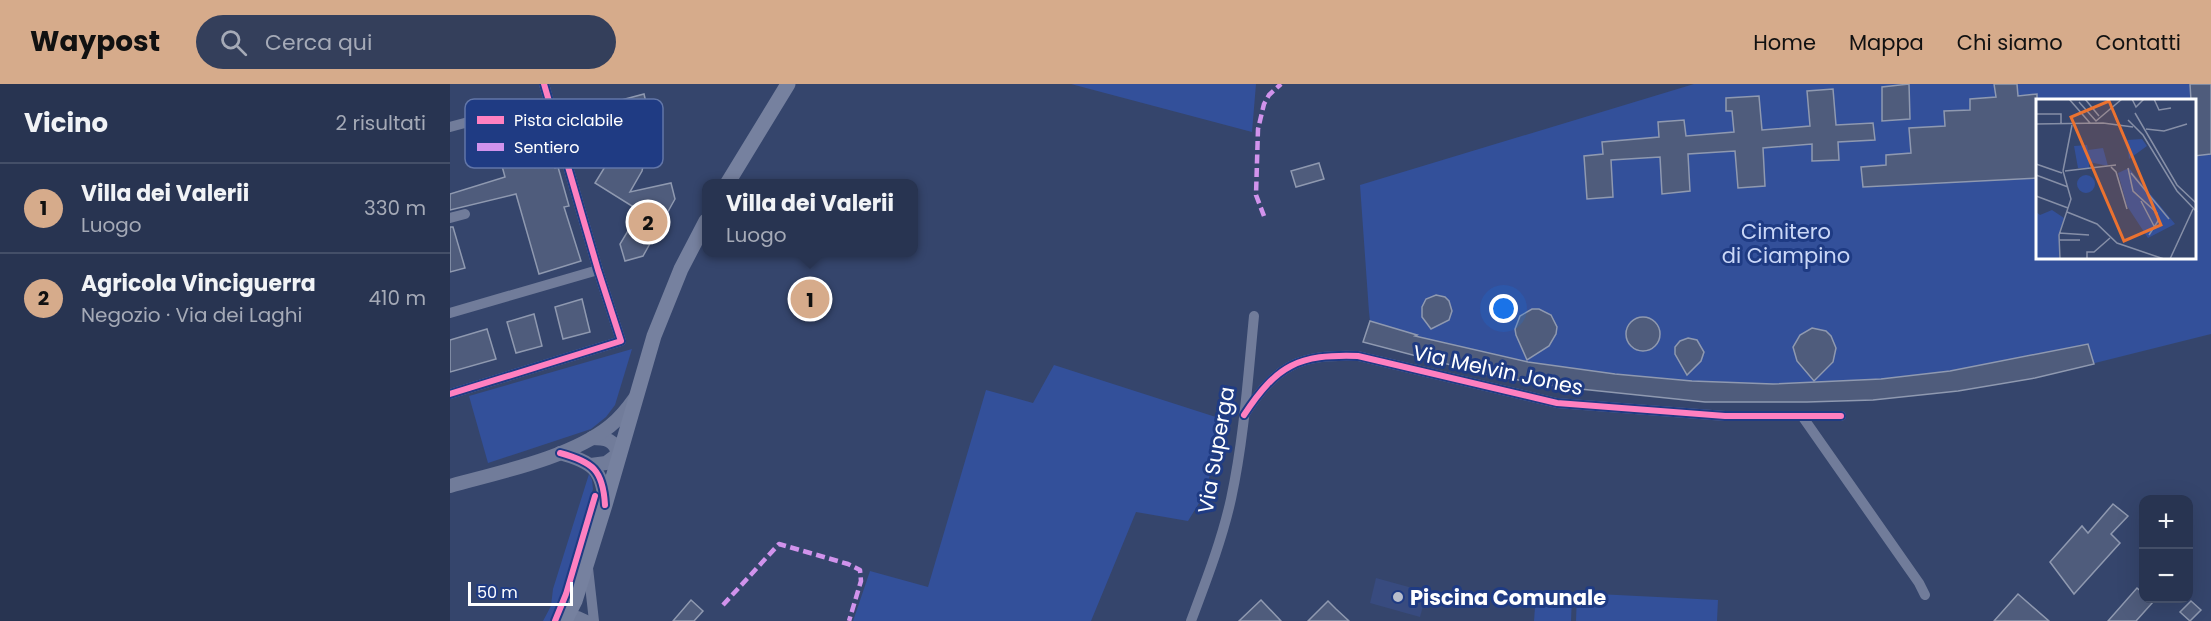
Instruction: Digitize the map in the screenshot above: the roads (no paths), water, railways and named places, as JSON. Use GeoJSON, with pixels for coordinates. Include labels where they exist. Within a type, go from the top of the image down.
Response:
{"type":"FeatureCollection","features":[{"type":"Feature","properties":{"kind":"main road"},"geometry":{"type":"LineString","coordinates":[[729,179],[786,86]]}},
{"type":"Feature","properties":{"kind":"main road"},"geometry":{"type":"LineString","coordinates":[[567,620],[605,505],[618,454],[666,302],[702,228]]}},
{"type":"Feature","properties":{"kind":"street"},"geometry":{"type":"LineString","coordinates":[[544,84],[548,99]]}},
{"type":"Feature","properties":{"kind":"street"},"geometry":{"type":"LineString","coordinates":[[450,127],[465,123]]}},
{"type":"Feature","properties":{"kind":"street"},"geometry":{"type":"LineString","coordinates":[[450,394],[621,341],[568,168]]}},
{"type":"Feature","properties":{"kind":"street"},"geometry":{"type":"LineString","coordinates":[[450,218],[465,214]]}},
{"type":"Feature","properties":{"kind":"street"},"geometry":{"type":"LineString","coordinates":[[450,313],[598,270]]}},
{"type":"Feature","properties":{"kind":"street","name":"Via Superga"},"geometry":{"type":"LineString","coordinates":[[1191,621],[1206,582],[1231,501],[1244,415],[1254,316]]}},
{"type":"Feature","properties":{"kind":"street","name":"Via Melvin Jones"},"geometry":{"type":"LineString","coordinates":[[1244,415],[1268,383],[1301,360],[1358,356],[1557,403],[1725,416],[1841,416]]}},
{"type":"Feature","properties":{"kind":"street"},"geometry":{"type":"LineString","coordinates":[[450,486],[560,453],[592,438],[613,424],[635,398]]}},
{"type":"Feature","properties":{"kind":"street"},"geometry":{"type":"LineString","coordinates":[[1802,416],[1919,583],[1925,595]]}},
{"type":"Feature","properties":{"kind":"street"},"geometry":{"type":"LineString","coordinates":[[591,465],[606,463],[618,454],[616,446],[610,440],[592,438]]}},
{"type":"Feature","properties":{"kind":"street"},"geometry":{"type":"LineString","coordinates":[[560,453],[585,460],[591,465],[602,480],[605,505]]}},
{"type":"Feature","properties":{"kind":"street"},"geometry":{"type":"LineString","coordinates":[[588,559],[594,621]]}},
{"type":"Feature","properties":{"kind":"street"},"geometry":{"type":"LineString","coordinates":[[567,620],[578,616],[589,621]]}},
{"type":"Feature","properties":{"kind":"place","name":"Agricola Vinciguerra"},"geometry":{"type":"Point","coordinates":[648,222]}},
{"type":"Feature","properties":{"kind":"place","name":"Villa dei Valerii"},"geometry":{"type":"Point","coordinates":[810,299]}},
{"type":"Feature","properties":{"kind":"place","name":"Piscina Comunale"},"geometry":{"type":"Point","coordinates":[1398,597]}},
{"type":"Feature","properties":{"kind":"park label","name":"Cimitero di Ciampino"},"geometry":{"type":"Point","coordinates":[1786,243]}}]}
